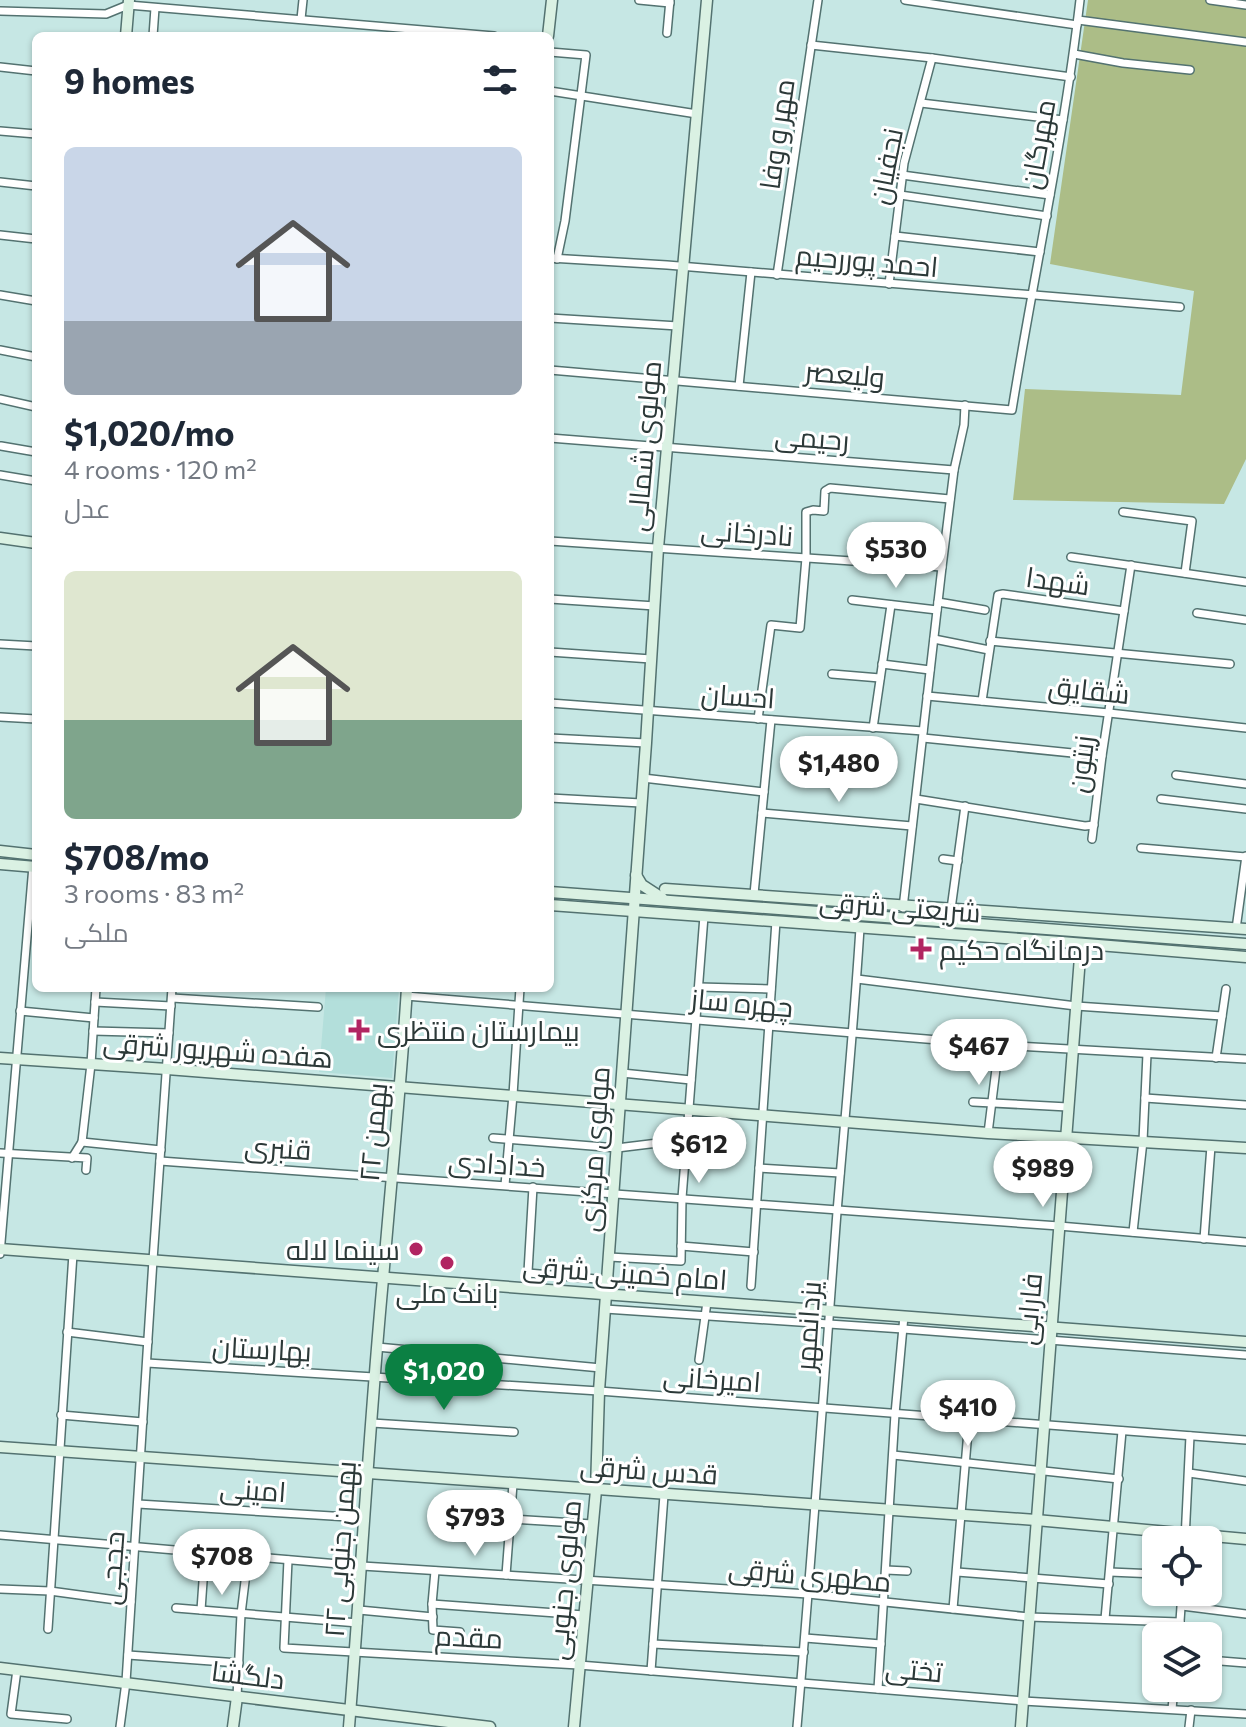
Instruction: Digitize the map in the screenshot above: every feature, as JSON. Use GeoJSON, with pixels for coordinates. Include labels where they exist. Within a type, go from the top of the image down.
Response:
{"type":"FeatureCollection","features":[{"type":"Feature","properties":{"kind":"street"},"geometry":{"type":"LineString","coordinates":[[39,12],[40,0]]}},
{"type":"Feature","properties":{"kind":"street"},"geometry":{"type":"LineString","coordinates":[[301,19],[303,0]]}},
{"type":"Feature","properties":{"kind":"street"},"geometry":{"type":"LineString","coordinates":[[548,32],[552,0]]}},
{"type":"Feature","properties":{"kind":"street"},"geometry":{"type":"LineString","coordinates":[[639,0],[670,2],[667,33]]}},
{"type":"Feature","properties":{"kind":"street","name":"مولوی شمالی"},"geometry":{"type":"LineString","coordinates":[[633,911],[658,548],[707,0]]}},
{"type":"Feature","properties":{"kind":"street","name":"مهر و وفا"},"geometry":{"type":"LineString","coordinates":[[777,275],[818,0]]}},
{"type":"Feature","properties":{"kind":"street"},"geometry":{"type":"LineString","coordinates":[[905,0],[1246,42]]}},
{"type":"Feature","properties":{"kind":"street","name":"مهرگان"},"geometry":{"type":"LineString","coordinates":[[1012,410],[1071,77],[1080,0]]}},
{"type":"Feature","properties":{"kind":"street"},"geometry":{"type":"LineString","coordinates":[[1210,0],[1246,5]]}},
{"type":"Feature","properties":{"kind":"street"},"geometry":{"type":"LineString","coordinates":[[126,32],[129,3]]}},
{"type":"Feature","properties":{"kind":"street"},"geometry":{"type":"LineString","coordinates":[[0,11],[106,14],[129,3],[155,8],[449,32]]}},
{"type":"Feature","properties":{"kind":"street"},"geometry":{"type":"LineString","coordinates":[[153,32],[155,8]]}},
{"type":"Feature","properties":{"kind":"street"},"geometry":{"type":"LineString","coordinates":[[811,45],[1071,77]]}},
{"type":"Feature","properties":{"kind":"street"},"geometry":{"type":"LineString","coordinates":[[554,52],[586,55],[565,221],[554,255]]}},
{"type":"Feature","properties":{"kind":"street"},"geometry":{"type":"LineString","coordinates":[[1074,54],[1190,70]]}},
{"type":"Feature","properties":{"kind":"street","name":"نجفیان"},"geometry":{"type":"LineString","coordinates":[[889,284],[904,163],[932,58]]}},
{"type":"Feature","properties":{"kind":"street"},"geometry":{"type":"LineString","coordinates":[[0,67],[32,71]]}},
{"type":"Feature","properties":{"kind":"street"},"geometry":{"type":"LineString","coordinates":[[554,92],[697,114]]}},
{"type":"Feature","properties":{"kind":"street"},"geometry":{"type":"LineString","coordinates":[[921,103],[1063,120]]}},
{"type":"Feature","properties":{"kind":"street"},"geometry":{"type":"LineString","coordinates":[[0,131],[32,134]]}},
{"type":"Feature","properties":{"kind":"street"},"geometry":{"type":"LineString","coordinates":[[902,175],[1050,195]]}},
{"type":"Feature","properties":{"kind":"street"},"geometry":{"type":"LineString","coordinates":[[0,182],[32,186]]}},
{"type":"Feature","properties":{"kind":"street"},"geometry":{"type":"LineString","coordinates":[[900,195],[1047,216]]}},
{"type":"Feature","properties":{"kind":"street"},"geometry":{"type":"LineString","coordinates":[[0,235],[32,239]]}},
{"type":"Feature","properties":{"kind":"street"},"geometry":{"type":"LineString","coordinates":[[895,236],[1040,252]]}},
{"type":"Feature","properties":{"kind":"street","name":"احمد پوررحیم"},"geometry":{"type":"LineString","coordinates":[[554,258],[1180,307]]}},
{"type":"Feature","properties":{"kind":"street"},"geometry":{"type":"LineString","coordinates":[[739,386],[751,272]]}},
{"type":"Feature","properties":{"kind":"street"},"geometry":{"type":"LineString","coordinates":[[0,295],[32,300]]}},
{"type":"Feature","properties":{"kind":"street"},"geometry":{"type":"LineString","coordinates":[[554,318],[678,326]]}},
{"type":"Feature","properties":{"kind":"street"},"geometry":{"type":"LineString","coordinates":[[0,350],[32,356]]}},
{"type":"Feature","properties":{"kind":"street","name":"ولیعصر"},"geometry":{"type":"LineString","coordinates":[[554,370],[1012,410]]}},
{"type":"Feature","properties":{"kind":"street"},"geometry":{"type":"LineString","coordinates":[[0,399],[32,406]]}},
{"type":"Feature","properties":{"kind":"street"},"geometry":{"type":"LineString","coordinates":[[902,918],[950,499],[965,405]]}},
{"type":"Feature","properties":{"kind":"street","name":"رحیمی"},"geometry":{"type":"LineString","coordinates":[[554,438],[954,470]]}},
{"type":"Feature","properties":{"kind":"street"},"geometry":{"type":"LineString","coordinates":[[1,446],[32,451]]}},
{"type":"Feature","properties":{"kind":"street"},"geometry":{"type":"LineString","coordinates":[[0,475],[32,480]]}},
{"type":"Feature","properties":{"kind":"street"},"geometry":{"type":"LineString","coordinates":[[758,719],[771,625],[800,628],[806,512],[824,511],[825,491],[830,488],[950,499]]}},
{"type":"Feature","properties":{"kind":"street"},"geometry":{"type":"LineString","coordinates":[[1123,512],[1192,521],[1185,573]]}},
{"type":"Feature","properties":{"kind":"street"},"geometry":{"type":"LineString","coordinates":[[0,538],[32,542]]}},
{"type":"Feature","properties":{"kind":"street","name":"نادرخانی"},"geometry":{"type":"LineString","coordinates":[[554,541],[942,567]]}},
{"type":"Feature","properties":{"kind":"street"},"geometry":{"type":"LineString","coordinates":[[1071,557],[1246,582]]}},
{"type":"Feature","properties":{"kind":"street","name":"زیتون"},"geometry":{"type":"LineString","coordinates":[[1092,839],[1131,565]]}},
{"type":"Feature","properties":{"kind":"street","name":"شهدا"},"geometry":{"type":"LineString","coordinates":[[982,701],[998,595],[1124,611]]}},
{"type":"Feature","properties":{"kind":"street"},"geometry":{"type":"LineString","coordinates":[[554,599],[655,606]]}},
{"type":"Feature","properties":{"kind":"street"},"geometry":{"type":"LineString","coordinates":[[852,600],[985,610]]}},
{"type":"Feature","properties":{"kind":"street"},"geometry":{"type":"LineString","coordinates":[[873,728],[891,605]]}},
{"type":"Feature","properties":{"kind":"street"},"geometry":{"type":"LineString","coordinates":[[1197,613],[1246,620]]}},
{"type":"Feature","properties":{"kind":"street"},"geometry":{"type":"LineString","coordinates":[[934,639],[989,650]]}},
{"type":"Feature","properties":{"kind":"street"},"geometry":{"type":"LineString","coordinates":[[990,641],[1230,664]]}},
{"type":"Feature","properties":{"kind":"street"},"geometry":{"type":"LineString","coordinates":[[0,644],[32,646]]}},
{"type":"Feature","properties":{"kind":"street"},"geometry":{"type":"LineString","coordinates":[[554,652],[651,659]]}},
{"type":"Feature","properties":{"kind":"street"},"geometry":{"type":"LineString","coordinates":[[882,664],[930,670]]}},
{"type":"Feature","properties":{"kind":"street"},"geometry":{"type":"LineString","coordinates":[[832,674],[880,678]]}},
{"type":"Feature","properties":{"kind":"street","name":"شقایق"},"geometry":{"type":"LineString","coordinates":[[927,696],[1246,728]]}},
{"type":"Feature","properties":{"kind":"street","name":"احسان"},"geometry":{"type":"LineString","coordinates":[[554,703],[873,728],[1102,756]]}},
{"type":"Feature","properties":{"kind":"street"},"geometry":{"type":"LineString","coordinates":[[0,717],[32,719]]}},
{"type":"Feature","properties":{"kind":"street"},"geometry":{"type":"LineString","coordinates":[[754,894],[771,720]]}},
{"type":"Feature","properties":{"kind":"street"},"geometry":{"type":"LineString","coordinates":[[554,738],[646,743]]}},
{"type":"Feature","properties":{"kind":"street"},"geometry":{"type":"LineString","coordinates":[[1176,775],[1246,784]]}},
{"type":"Feature","properties":{"kind":"street"},"geometry":{"type":"LineString","coordinates":[[643,778],[764,792]]}},
{"type":"Feature","properties":{"kind":"street"},"geometry":{"type":"LineString","coordinates":[[554,798],[641,803]]}},
{"type":"Feature","properties":{"kind":"street"},"geometry":{"type":"LineString","coordinates":[[916,799],[1094,825]]}},
{"type":"Feature","properties":{"kind":"street"},"geometry":{"type":"LineString","coordinates":[[1161,799],[1246,809]]}},
{"type":"Feature","properties":{"kind":"street"},"geometry":{"type":"LineString","coordinates":[[951,909],[965,806]]}},
{"type":"Feature","properties":{"kind":"street"},"geometry":{"type":"LineString","coordinates":[[762,813],[912,826]]}},
{"type":"Feature","properties":{"kind":"street"},"geometry":{"type":"LineString","coordinates":[[1141,848],[1246,856],[1241,929]]}},
{"type":"Feature","properties":{"kind":"street"},"geometry":{"type":"LineString","coordinates":[[0,851],[32,855]]}},
{"type":"Feature","properties":{"kind":"street"},"geometry":{"type":"LineString","coordinates":[[943,859],[958,861]]}},
{"type":"Feature","properties":{"kind":"street"},"geometry":{"type":"LineString","coordinates":[[0,864],[32,866]]}},
{"type":"Feature","properties":{"kind":"street"},"geometry":{"type":"LineString","coordinates":[[635,874],[649,891],[718,898]]}},
{"type":"Feature","properties":{"kind":"street"},"geometry":{"type":"LineString","coordinates":[[0,1251],[4,1153],[32,886]]}},
{"type":"Feature","properties":{"kind":"street","name":"شریعتی شرقی"},"geometry":{"type":"LineString","coordinates":[[554,892],[634,897],[666,895],[682,901],[754,894],[1241,929]]}},
{"type":"Feature","properties":{"kind":"street"},"geometry":{"type":"LineString","coordinates":[[571,906],[576,900],[573,893]]}},
{"type":"Feature","properties":{"kind":"street","name":"شریعتی شرقی"},"geometry":{"type":"LineString","coordinates":[[718,898],[902,918],[1246,944]]}},
{"type":"Feature","properties":{"kind":"street"},"geometry":{"type":"LineString","coordinates":[[681,914],[682,901]]}},
{"type":"Feature","properties":{"kind":"street","name":"شریعتی شرقی"},"geometry":{"type":"LineString","coordinates":[[554,905],[1246,957]]}},
{"type":"Feature","properties":{"kind":"street","name":"مولوی مرکزی"},"geometry":{"type":"LineString","coordinates":[[607,1294],[633,911]]}},
{"type":"Feature","properties":{"kind":"street"},"geometry":{"type":"LineString","coordinates":[[609,1257],[681,1261],[688,1108],[704,916]]}},
{"type":"Feature","properties":{"kind":"street"},"geometry":{"type":"LineString","coordinates":[[751,1286],[776,921]]}},
{"type":"Feature","properties":{"kind":"street","name":"یزدانمهر"},"geometry":{"type":"LineString","coordinates":[[797,1727],[860,928]]}},
{"type":"Feature","properties":{"kind":"street","name":"فارابی"},"geometry":{"type":"LineString","coordinates":[[1021,1727],[1081,944]]}},
{"type":"Feature","properties":{"kind":"street"},"geometry":{"type":"LineString","coordinates":[[26,945],[32,946]]}},
{"type":"Feature","properties":{"kind":"street"},"geometry":{"type":"LineString","coordinates":[[857,979],[1076,1006],[1222,1016]]}},
{"type":"Feature","properties":{"kind":"street"},"geometry":{"type":"LineString","coordinates":[[699,987],[771,989]]}},
{"type":"Feature","properties":{"kind":"street"},"geometry":{"type":"LineString","coordinates":[[1216,1058],[1226,989]]}},
{"type":"Feature","properties":{"kind":"street"},"geometry":{"type":"LineString","coordinates":[[72,1158],[82,1142],[96,992]]}},
{"type":"Feature","properties":{"kind":"street","name":"حججی"},"geometry":{"type":"LineString","coordinates":[[120,1727],[128,1655],[172,992]]}},
{"type":"Feature","properties":{"kind":"street","name":"چهره ساز"},"geometry":{"type":"LineString","coordinates":[[406,992],[853,1034],[1246,1059]]}},
{"type":"Feature","properties":{"kind":"street","name":"۲۲ بهمن"},"geometry":{"type":"LineString","coordinates":[[383,1279],[401,1087],[406,992]]}},
{"type":"Feature","properties":{"kind":"street"},"geometry":{"type":"LineString","coordinates":[[505,1185],[520,992]]}},
{"type":"Feature","properties":{"kind":"street"},"geometry":{"type":"LineString","coordinates":[[95,1002],[318,1007]]}},
{"type":"Feature","properties":{"kind":"street"},"geometry":{"type":"LineString","coordinates":[[20,1011],[94,1018]]}},
{"type":"Feature","properties":{"kind":"street"},"geometry":{"type":"LineString","coordinates":[[93,1031],[169,1033]]}},
{"type":"Feature","properties":{"kind":"street"},"geometry":{"type":"LineString","coordinates":[[988,1133],[999,1045]]}},
{"type":"Feature","properties":{"kind":"street"},"geometry":{"type":"LineString","coordinates":[[1133,1232],[1143,1141],[1147,1054]]}},
{"type":"Feature","properties":{"kind":"street","name":"هفده شهریور شرقی"},"geometry":{"type":"LineString","coordinates":[[0,1058],[988,1133],[1246,1148]]}},
{"type":"Feature","properties":{"kind":"street"},"geometry":{"type":"LineString","coordinates":[[622,1073],[691,1080]]}},
{"type":"Feature","properties":{"kind":"street"},"geometry":{"type":"LineString","coordinates":[[1145,1098],[1246,1105]]}},
{"type":"Feature","properties":{"kind":"street"},"geometry":{"type":"LineString","coordinates":[[973,1102],[1068,1107]]}},
{"type":"Feature","properties":{"kind":"street"},"geometry":{"type":"LineString","coordinates":[[493,1138],[617,1148],[658,1143],[686,1147]]}},
{"type":"Feature","properties":{"kind":"street"},"geometry":{"type":"LineString","coordinates":[[82,1142],[161,1150]]}},
{"type":"Feature","properties":{"kind":"street"},"geometry":{"type":"LineString","coordinates":[[1204,1239],[1211,1146]]}},
{"type":"Feature","properties":{"kind":"street"},"geometry":{"type":"LineString","coordinates":[[4,1153],[87,1158],[86,1170]]}},
{"type":"Feature","properties":{"kind":"street","name":"قنبری"},"geometry":{"type":"LineString","coordinates":[[160,1161],[393,1177]]}},
{"type":"Feature","properties":{"kind":"street"},"geometry":{"type":"LineString","coordinates":[[759,1168],[840,1173]]}},
{"type":"Feature","properties":{"kind":"street","name":"خدادادی"},"geometry":{"type":"LineString","coordinates":[[393,1177],[1246,1242]]}},
{"type":"Feature","properties":{"kind":"street"},"geometry":{"type":"LineString","coordinates":[[527,1289],[533,1187]]}},
{"type":"Feature","properties":{"kind":"street"},"geometry":{"type":"LineString","coordinates":[[681,1246],[754,1252]]}},
{"type":"Feature","properties":{"kind":"street","name":"امام خمینی شرقی"},"geometry":{"type":"LineString","coordinates":[[0,1251],[1246,1342]]}},
{"type":"Feature","properties":{"kind":"street"},"geometry":{"type":"LineString","coordinates":[[48,1629],[73,1254]]}},
{"type":"Feature","properties":{"kind":"street"},"geometry":{"type":"LineString","coordinates":[[528,1273],[608,1280]]}},
{"type":"Feature","properties":{"kind":"street","name":"۲۲ بهمن جنوبی"},"geometry":{"type":"LineString","coordinates":[[349,1727],[383,1279]]}},
{"type":"Feature","properties":{"kind":"street","name":"مولوی جنوبی"},"geometry":{"type":"LineString","coordinates":[[574,1727],[596,1490],[599,1391],[607,1294]]}},
{"type":"Feature","properties":{"kind":"street"},"geometry":{"type":"LineString","coordinates":[[699,1360],[707,1302]]}},
{"type":"Feature","properties":{"kind":"street"},"geometry":{"type":"LineString","coordinates":[[605,1309],[1246,1355]]}},
{"type":"Feature","properties":{"kind":"street"},"geometry":{"type":"LineString","coordinates":[[878,1689],[904,1316]]}},
{"type":"Feature","properties":{"kind":"street"},"geometry":{"type":"LineString","coordinates":[[67,1332],[148,1342]]}},
{"type":"Feature","properties":{"kind":"street"},"geometry":{"type":"LineString","coordinates":[[377,1347],[601,1368]]}},
{"type":"Feature","properties":{"kind":"street","name":"بهارستان"},"geometry":{"type":"LineString","coordinates":[[147,1363],[599,1391]]}},
{"type":"Feature","properties":{"kind":"street","name":"امیرخانی"},"geometry":{"type":"LineString","coordinates":[[599,1391],[1246,1440]]}},
{"type":"Feature","properties":{"kind":"street"},"geometry":{"type":"LineString","coordinates":[[61,1415],[143,1422]]}},
{"type":"Feature","properties":{"kind":"street"},"geometry":{"type":"LineString","coordinates":[[953,1609],[969,1419]]}},
{"type":"Feature","properties":{"kind":"street"},"geometry":{"type":"LineString","coordinates":[[372,1423],[514,1432]]}},
{"type":"Feature","properties":{"kind":"street"},"geometry":{"type":"LineString","coordinates":[[1105,1619],[1122,1431]]}},
{"type":"Feature","properties":{"kind":"street"},"geometry":{"type":"LineString","coordinates":[[1186,1526],[1190,1436]]}},
{"type":"Feature","properties":{"kind":"street","name":"قدس شرقی"},"geometry":{"type":"LineString","coordinates":[[0,1447],[1036,1520],[1142,1531]]}},
{"type":"Feature","properties":{"kind":"street"},"geometry":{"type":"LineString","coordinates":[[893,1455],[1119,1479]]}},
{"type":"Feature","properties":{"kind":"street"},"geometry":{"type":"LineString","coordinates":[[1189,1473],[1246,1481]]}},
{"type":"Feature","properties":{"kind":"street"},"geometry":{"type":"LineString","coordinates":[[506,1575],[513,1484]]}},
{"type":"Feature","properties":{"kind":"street"},"geometry":{"type":"LineString","coordinates":[[651,1671],[664,1495]]}},
{"type":"Feature","properties":{"kind":"street","name":"امینی"},"geometry":{"type":"LineString","coordinates":[[138,1504],[365,1518]]}},
{"type":"Feature","properties":{"kind":"street"},"geometry":{"type":"LineString","coordinates":[[511,1519],[592,1524]]}},
{"type":"Feature","properties":{"kind":"street","name":"مطهری شرقی"},"geometry":{"type":"LineString","coordinates":[[0,1535],[362,1566],[808,1594],[1029,1617],[1180,1622]]}},
{"type":"Feature","properties":{"kind":"street","name":"قدس شرقی"},"geometry":{"type":"LineString","coordinates":[[1222,1538],[1246,1539]]}},
{"type":"Feature","properties":{"kind":"street"},"geometry":{"type":"LineString","coordinates":[[201,1610],[205,1553]]}},
{"type":"Feature","properties":{"kind":"street"},"geometry":{"type":"LineString","coordinates":[[233,1727],[248,1557]]}},
{"type":"Feature","properties":{"kind":"street"},"geometry":{"type":"LineString","coordinates":[[286,1617],[288,1560]]}},
{"type":"Feature","properties":{"kind":"street"},"geometry":{"type":"LineString","coordinates":[[886,1570],[907,1571]]}},
{"type":"Feature","properties":{"kind":"street"},"geometry":{"type":"LineString","coordinates":[[435,1571],[433,1630],[460,1632]]}},
{"type":"Feature","properties":{"kind":"street"},"geometry":{"type":"LineString","coordinates":[[957,1572],[1109,1584]]}},
{"type":"Feature","properties":{"kind":"street"},"geometry":{"type":"LineString","coordinates":[[1110,1572],[1142,1573]]}},
{"type":"Feature","properties":{"kind":"street"},"geometry":{"type":"LineString","coordinates":[[0,1589],[50,1591],[131,1602]]}},
{"type":"Feature","properties":{"kind":"street"},"geometry":{"type":"LineString","coordinates":[[432,1604],[584,1615]]}},
{"type":"Feature","properties":{"kind":"street"},"geometry":{"type":"LineString","coordinates":[[1180,1622],[1182,1606],[1246,1614]]}},
{"type":"Feature","properties":{"kind":"street"},"geometry":{"type":"LineString","coordinates":[[176,1608],[358,1623]]}},
{"type":"Feature","properties":{"kind":"street"},"geometry":{"type":"LineString","coordinates":[[359,1610],[433,1617]]}},
{"type":"Feature","properties":{"kind":"street","name":"مقدم"},"geometry":{"type":"LineString","coordinates":[[286,1617],[284,1648],[651,1671]]}},
{"type":"Feature","properties":{"kind":"street"},"geometry":{"type":"LineString","coordinates":[[805,1638],[881,1644]]}},
{"type":"Feature","properties":{"kind":"street"},"geometry":{"type":"LineString","coordinates":[[653,1644],[804,1652]]}},
{"type":"Feature","properties":{"kind":"street"},"geometry":{"type":"LineString","coordinates":[[128,1655],[239,1663]]}},
{"type":"Feature","properties":{"kind":"street"},"geometry":{"type":"LineString","coordinates":[[1222,1661],[1246,1663]]}},
{"type":"Feature","properties":{"kind":"street","name":"دلگشا"},"geometry":{"type":"LineString","coordinates":[[0,1668],[490,1727]]}},
{"type":"Feature","properties":{"kind":"street"},"geometry":{"type":"LineString","coordinates":[[17,1670],[11,1714],[67,1719]]}},
{"type":"Feature","properties":{"kind":"street","name":"تختی"},"geometry":{"type":"LineString","coordinates":[[651,1671],[1023,1701],[1246,1714]]}},
{"type":"Feature","properties":{"kind":"street"},"geometry":{"type":"LineString","coordinates":[[1172,1709],[1173,1702]]}},
{"type":"Feature","properties":{"kind":"street"},"geometry":{"type":"LineString","coordinates":[[1189,1727],[1191,1710]]}},
{"type":"Feature","properties":{"kind":"shaded area","name":"بیمارستان منتظری"},"geometry":{"type":"Polygon","coordinates":[[[326,992],[399,992],[392,1078],[319,1072],[326,992]]]}},
{"type":"Feature","properties":{"kind":"green space"},"geometry":{"type":"Polygon","coordinates":[[[1088,0],[1246,0],[1246,459],[1224,504],[1013,500],[1025,389],[1181,395],[1194,291],[1050,264],[1088,0]]]}},
{"type":"Feature","properties":{"kind":"place","name":"درمانگاه حکیم"},"geometry":{"type":"Point","coordinates":[921,949]}},
{"type":"Feature","properties":{"kind":"place","name":"بیمارستان منتظری"},"geometry":{"type":"Point","coordinates":[359,1030]}},
{"type":"Feature","properties":{"kind":"place","name":"سینما لاله"},"geometry":{"type":"Point","coordinates":[416,1249]}},
{"type":"Feature","properties":{"kind":"place","name":"بانک ملی"},"geometry":{"type":"Point","coordinates":[447,1263]}}]}
